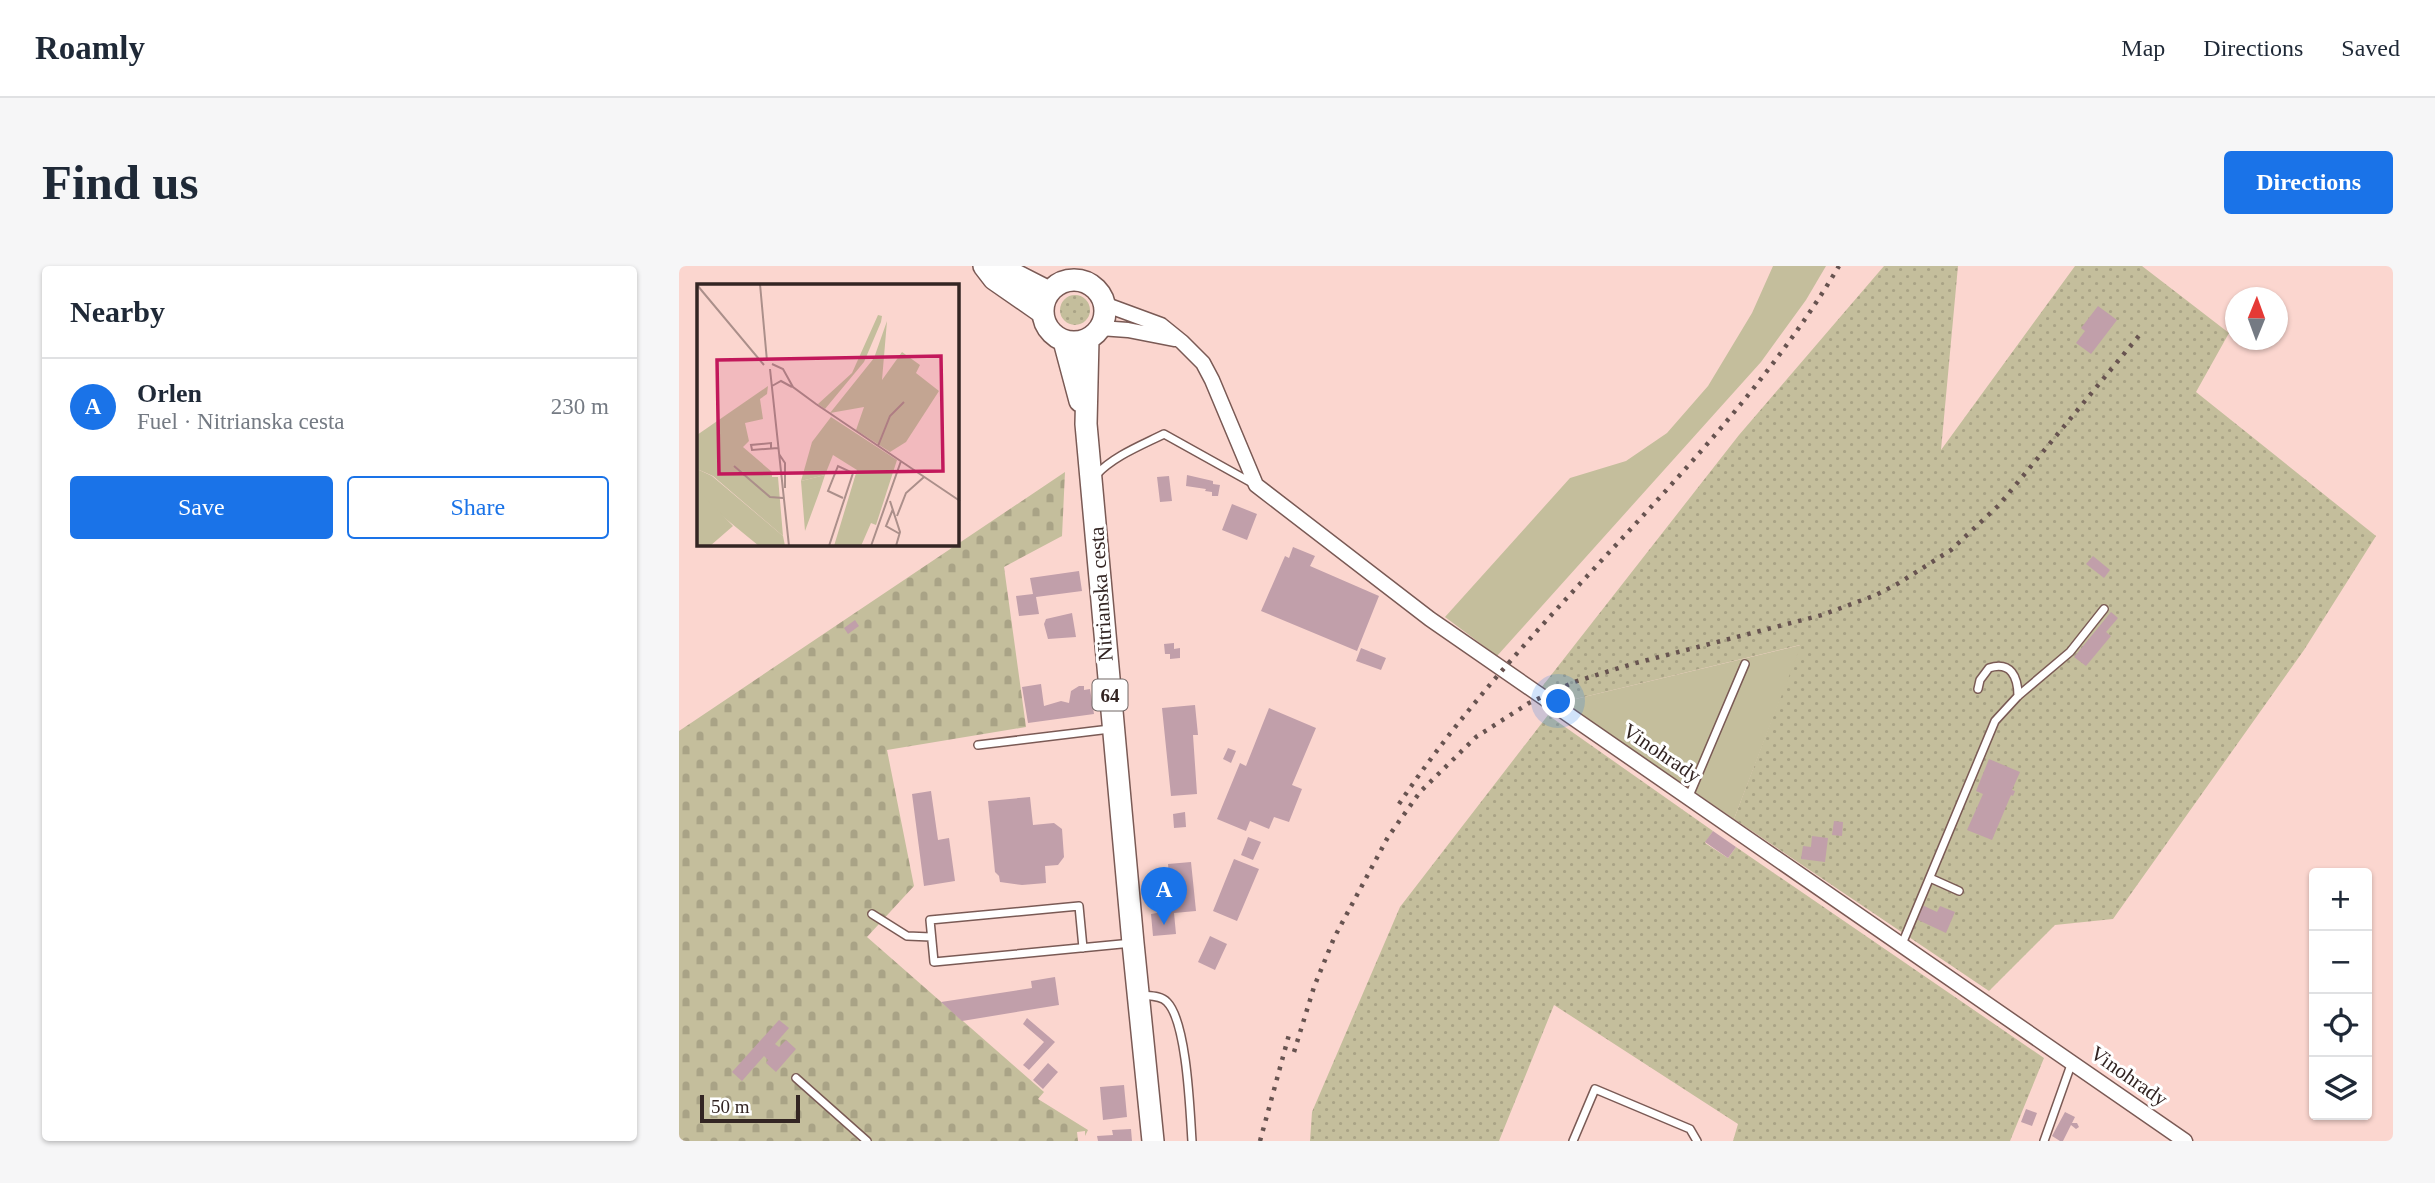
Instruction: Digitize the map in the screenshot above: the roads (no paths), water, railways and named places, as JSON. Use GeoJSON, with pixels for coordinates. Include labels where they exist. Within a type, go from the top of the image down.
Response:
{"type":"FeatureCollection","features":[{"type":"Feature","properties":{"kind":"main road"},"geometry":{"type":"LineString","coordinates":[[984,266],[994,279],[1043,313],[1045,300],[1058,280]]}},
{"type":"Feature","properties":{"kind":"main road"},"geometry":{"type":"LineString","coordinates":[[998,266],[1058,280],[1075,280],[1082,274],[1097,290],[1104,304]]}},
{"type":"Feature","properties":{"kind":"main road","name":"64"},"geometry":{"type":"LineString","coordinates":[[1094,333],[1104,318],[1104,304]]}},
{"type":"Feature","properties":{"kind":"main road","name":"64"},"geometry":{"type":"LineString","coordinates":[[1043,313],[1047,328],[1064,341]]}},
{"type":"Feature","properties":{"kind":"main road"},"geometry":{"type":"LineString","coordinates":[[1064,341],[1079,342],[1094,333]]}},
{"type":"Feature","properties":{"kind":"main road","name":"Nitrianska cesta"},"geometry":{"type":"LineString","coordinates":[[1086,424],[1094,333]]}},
{"type":"Feature","properties":{"kind":"main road","name":"Nitrianska cesta"},"geometry":{"type":"LineString","coordinates":[[1064,341],[1086,424],[1132,943],[1153,1141]]}},
{"type":"Feature","properties":{"kind":"street","name":"Vinohrady"},"geometry":{"type":"LineString","coordinates":[[1104,304],[1161,325],[1203,363],[1256,485],[1430,619],[2185,1141]]}},
{"type":"Feature","properties":{"kind":"street"},"geometry":{"type":"LineString","coordinates":[[1094,333],[1158,335],[1182,342]]}},
{"type":"Feature","properties":{"kind":"lane"},"geometry":{"type":"LineString","coordinates":[[1092,480],[1105,466],[1125,453],[1164,434],[1256,485]]}},
{"type":"Feature","properties":{"kind":"lane"},"geometry":{"type":"LineString","coordinates":[[1902,944],[1995,721],[2018,696],[2070,652],[2104,609]]}},
{"type":"Feature","properties":{"kind":"lane"},"geometry":{"type":"LineString","coordinates":[[1689,796],[1745,664]]}},
{"type":"Feature","properties":{"kind":"lane"},"geometry":{"type":"LineString","coordinates":[[1978,689],[1980,680],[1989,668],[2002,666],[2008,668],[2017,678],[2018,696]]}},
{"type":"Feature","properties":{"kind":"lane"},"geometry":{"type":"LineString","coordinates":[[978,745],[1113,728]]}},
{"type":"Feature","properties":{"kind":"lane"},"geometry":{"type":"LineString","coordinates":[[1930,878],[1959,891]]}},
{"type":"Feature","properties":{"kind":"lane"},"geometry":{"type":"LineString","coordinates":[[1083,948],[1079,906],[930,920],[934,962],[1083,948],[1132,943]]}},
{"type":"Feature","properties":{"kind":"lane"},"geometry":{"type":"LineString","coordinates":[[873,914],[907,936],[931,937]]}},
{"type":"Feature","properties":{"kind":"lane"},"geometry":{"type":"LineString","coordinates":[[1138,995],[1167,1001],[1173,1012],[1187,1065],[1192,1141]]}},
{"type":"Feature","properties":{"kind":"lane"},"geometry":{"type":"LineString","coordinates":[[2045,1141],[2073,1062]]}},
{"type":"Feature","properties":{"kind":"lane"},"geometry":{"type":"LineString","coordinates":[[796,1078],[867,1141]]}},
{"type":"Feature","properties":{"kind":"lane"},"geometry":{"type":"LineString","coordinates":[[1573,1141],[1595,1089],[1690,1129],[1697,1141]]}},
{"type":"Feature","properties":{"kind":"railway"},"geometry":{"type":"LineString","coordinates":[[1399,804],[1450,734],[1505,667],[1738,407],[1791,339],[1839,266]]}},
{"type":"Feature","properties":{"kind":"railway"},"geometry":{"type":"LineString","coordinates":[[1294,1052],[1314,987],[1334,938],[1388,837],[1420,792],[1476,737],[1529,703],[1574,682],[1632,664],[1822,615],[1876,595],[1899,583],[1951,550],[1999,505],[2142,332]]}},
{"type":"Feature","properties":{"kind":"railway"},"geometry":{"type":"LineString","coordinates":[[1260,1141],[1290,1031]]}},
{"type":"Feature","properties":{"kind":"place","name":"Orlen"},"geometry":{"type":"Point","coordinates":[1164,925]}}]}
